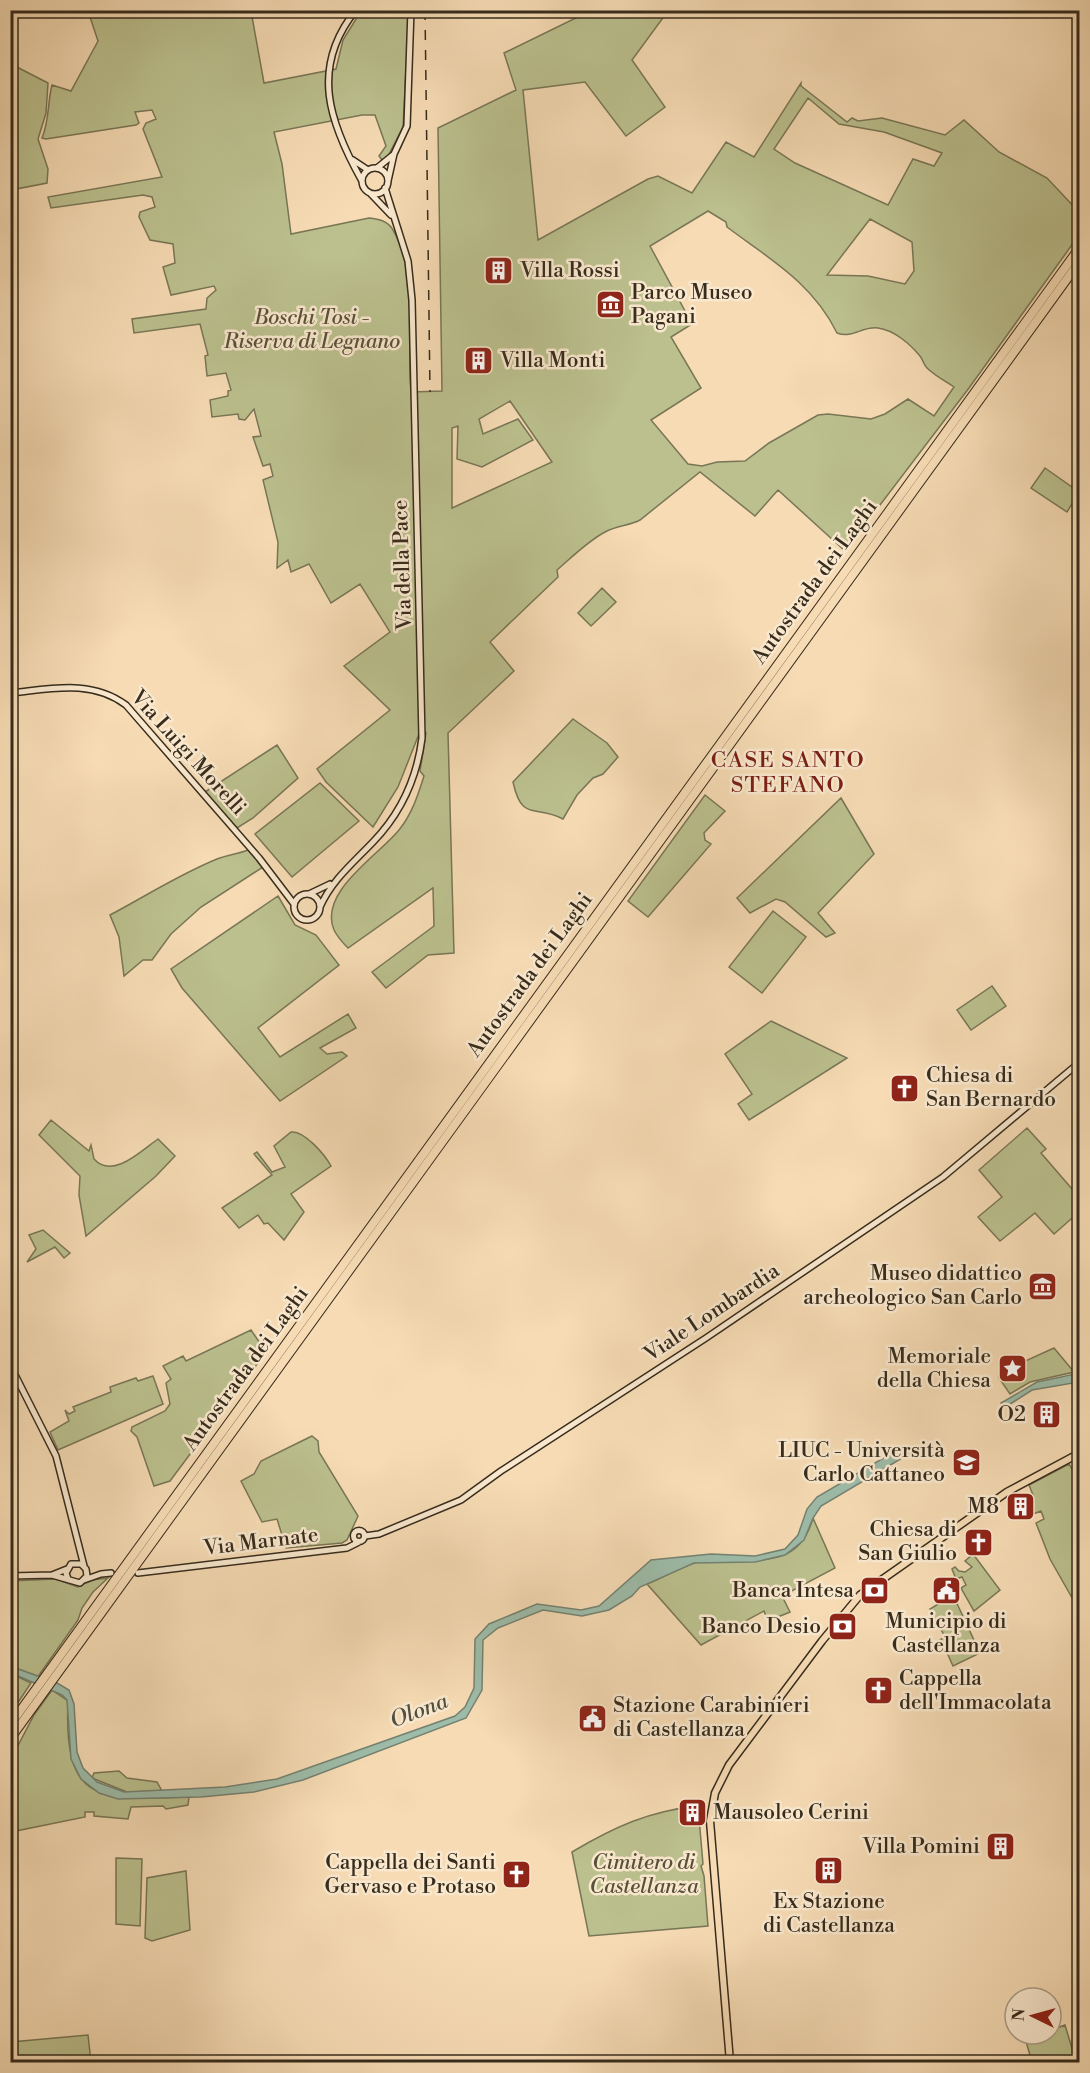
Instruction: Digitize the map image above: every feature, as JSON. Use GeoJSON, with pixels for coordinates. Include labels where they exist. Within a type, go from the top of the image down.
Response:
{"type":"FeatureCollection","features":[{"type":"Feature","properties":{"kind":"highway","name":"Autostrada dei Laghi"},"geometry":{"type":"LineString","coordinates":[[10,1739],[52,1668],[1080,247]]}},
{"type":"Feature","properties":{"kind":"highway","name":"Autostrada dei Laghi"},"geometry":{"type":"LineString","coordinates":[[10,1725],[63,1668],[1080,261]]}},
{"type":"Feature","properties":{"kind":"main road"},"geometry":{"type":"LineString","coordinates":[[730,2062],[710,1813],[724,1773],[860,1595],[1007,1492],[1080,1453]]}},
{"type":"Feature","properties":{"kind":"street"},"geometry":{"type":"LineString","coordinates":[[356,10],[339,38],[329,69],[328,89],[331,115],[362,181],[369,192],[379,193],[388,181],[394,154],[407,126],[411,10]]}},
{"type":"Feature","properties":{"kind":"street"},"geometry":{"type":"LineString","coordinates":[[362,181],[368,170],[376,168],[394,154]]}},
{"type":"Feature","properties":{"kind":"street"},"geometry":{"type":"LineString","coordinates":[[352,159],[368,170]]}},
{"type":"Feature","properties":{"kind":"street"},"geometry":{"type":"LineString","coordinates":[[376,168],[383,171],[388,181]]}},
{"type":"Feature","properties":{"kind":"street","name":"Via della Pace"},"geometry":{"type":"LineString","coordinates":[[320,907],[332,883],[378,837],[395,816],[412,780],[422,738],[412,300],[408,261],[385,188]]}},
{"type":"Feature","properties":{"kind":"street","name":"Via della Pace"},"geometry":{"type":"LineString","coordinates":[[369,192],[394,218]]}},
{"type":"Feature","properties":{"kind":"street","name":"Via Luigi Morelli"},"geometry":{"type":"LineString","coordinates":[[10,693],[80,687],[100,690],[118,699],[134,712],[283,887]]}},
{"type":"Feature","properties":{"kind":"street","name":"Via della Pace"},"geometry":{"type":"LineString","coordinates":[[309,894],[332,883]]}},
{"type":"Feature","properties":{"kind":"street"},"geometry":{"type":"LineString","coordinates":[[283,887],[299,897]]}},
{"type":"Feature","properties":{"kind":"street"},"geometry":{"type":"LineString","coordinates":[[283,887],[294,904],[297,916],[304,921],[316,917],[320,907],[317,899],[309,894],[299,897],[294,904]]}},
{"type":"Feature","properties":{"kind":"street","name":"Viale Lombardia"},"geometry":{"type":"LineString","coordinates":[[530,1453],[706,1338],[943,1177],[1080,1062]]}},
{"type":"Feature","properties":{"kind":"street"},"geometry":{"type":"LineString","coordinates":[[10,1365],[56,1456],[78,1546],[87,1572],[84,1580]]}},
{"type":"Feature","properties":{"kind":"street","name":"Via Marnate"},"geometry":{"type":"LineString","coordinates":[[138,1572],[347,1548],[365,1536],[379,1534],[461,1500],[530,1453]]}},
{"type":"Feature","properties":{"kind":"street","name":"Via Marnate"},"geometry":{"type":"LineString","coordinates":[[359,1542],[354,1537],[356,1532],[362,1531],[365,1536]]}},
{"type":"Feature","properties":{"kind":"street"},"geometry":{"type":"LineString","coordinates":[[51,1575],[75,1563],[78,1546]]}},
{"type":"Feature","properties":{"kind":"street"},"geometry":{"type":"LineString","coordinates":[[75,1563],[101,1574]]}},
{"type":"Feature","properties":{"kind":"street"},"geometry":{"type":"LineString","coordinates":[[67,1569],[68,1579]]}},
{"type":"Feature","properties":{"kind":"street"},"geometry":{"type":"LineString","coordinates":[[10,1576],[51,1575],[68,1579],[76,1584],[101,1574],[111,1573]]}},
{"type":"Feature","properties":{"kind":"green space","name":"Boschi Tosi - Riserva di Legnano"},"geometry":{"type":"Polygon","coordinates":[[[88,11],[251,11],[264,83],[336,69],[343,40],[361,11],[409,11],[403,127],[387,158],[382,160],[379,156],[386,146],[375,115],[362,115],[274,132],[282,164],[291,234],[369,218],[389,224],[393,230],[401,248],[409,288],[411,392],[442,391],[438,128],[516,90],[504,53],[590,11],[668,11],[632,60],[665,107],[626,136],[585,82],[523,90],[538,240],[648,179],[658,176],[692,193],[726,142],[754,157],[801,83],[801,86],[847,122],[852,118],[858,121],[882,118],[945,135],[964,120],[999,152],[1047,178],[1079,212],[1079,235],[969,388],[845,551],[778,490],[755,516],[700,472],[640,520],[609,530],[586,545],[557,570],[558,577],[490,642],[514,671],[448,733],[454,953],[428,955],[386,988],[372,972],[434,926],[433,888],[348,948],[334,930],[331,916],[342,888],[399,830],[411,811],[424,776],[420,771],[426,733],[419,734],[398,787],[373,827],[326,782],[317,769],[390,710],[344,666],[390,632],[360,584],[331,603],[309,564],[291,572],[288,560],[277,568],[278,542],[263,480],[273,476],[270,464],[263,466],[253,437],[261,436],[254,409],[245,420],[239,419],[238,414],[212,417],[210,400],[228,396],[228,391],[231,390],[226,373],[207,376],[205,356],[208,355],[200,324],[134,333],[132,319],[206,309],[207,298],[216,290],[214,286],[171,295],[163,267],[175,263],[173,244],[150,240],[139,217],[140,212],[155,207],[152,197],[143,195],[51,208],[48,197],[162,177],[143,129],[146,123],[156,119],[152,110],[135,112],[139,123],[136,125],[42,138],[52,85],[71,91],[98,41],[88,11]],[[808,98],[774,149],[795,163],[888,205],[913,159],[934,166],[942,153],[884,132],[839,124],[808,98]],[[708,211],[650,246],[692,324],[671,337],[701,388],[651,420],[688,464],[702,466],[717,462],[745,461],[769,443],[818,415],[871,419],[885,414],[908,399],[934,416],[954,387],[930,371],[920,356],[901,338],[884,329],[872,328],[852,334],[837,333],[827,315],[802,285],[727,227],[726,222],[708,211]],[[870,219],[827,275],[868,276],[905,284],[914,271],[912,242],[870,219]],[[510,401],[479,419],[483,434],[518,419],[533,440],[482,467],[457,459],[458,426],[452,428],[452,508],[552,462],[510,401]]]}},
{"type":"Feature","properties":{"kind":"green space"},"geometry":{"type":"Polygon","coordinates":[[[11,64],[48,83],[46,113],[38,139],[48,169],[47,183],[11,190],[11,64]]]}},
{"type":"Feature","properties":{"kind":"green space"},"geometry":{"type":"Polygon","coordinates":[[[1045,468],[1079,492],[1067,512],[1031,488],[1045,468]]]}},
{"type":"Feature","properties":{"kind":"green space"},"geometry":{"type":"Polygon","coordinates":[[[602,588],[616,602],[591,626],[578,613],[602,588]]]}},
{"type":"Feature","properties":{"kind":"green space"},"geometry":{"type":"Polygon","coordinates":[[[573,719],[607,743],[618,757],[603,774],[593,778],[577,795],[563,819],[525,808],[517,795],[513,782],[573,719]]]}},
{"type":"Feature","properties":{"kind":"green space"},"geometry":{"type":"Polygon","coordinates":[[[277,745],[298,778],[253,818],[237,828],[205,792],[277,745]]]}},
{"type":"Feature","properties":{"kind":"green space"},"geometry":{"type":"Polygon","coordinates":[[[320,783],[359,821],[292,877],[255,834],[320,783]]]}},
{"type":"Feature","properties":{"kind":"green space"},"geometry":{"type":"Polygon","coordinates":[[[705,795],[725,811],[704,833],[705,840],[711,844],[648,917],[628,901],[705,795]]]}},
{"type":"Feature","properties":{"kind":"green space"},"geometry":{"type":"Polygon","coordinates":[[[841,798],[874,854],[818,913],[835,933],[826,937],[785,902],[776,899],[750,913],[737,898],[841,798]]]}},
{"type":"Feature","properties":{"kind":"green space"},"geometry":{"type":"Polygon","coordinates":[[[248,850],[263,867],[201,907],[171,934],[152,960],[143,960],[124,976],[119,937],[110,915],[203,865],[248,850]]]}},
{"type":"Feature","properties":{"kind":"green space"},"geometry":{"type":"Polygon","coordinates":[[[278,896],[295,925],[316,935],[339,965],[258,1028],[280,1057],[348,1014],[356,1028],[320,1048],[327,1054],[342,1052],[347,1056],[280,1101],[182,988],[171,969],[278,896]]]}},
{"type":"Feature","properties":{"kind":"green space"},"geometry":{"type":"Polygon","coordinates":[[[773,911],[806,937],[762,993],[729,967],[773,911]]]}},
{"type":"Feature","properties":{"kind":"green space"},"geometry":{"type":"Polygon","coordinates":[[[992,986],[1006,1006],[971,1030],[957,1010],[992,986]]]}},
{"type":"Feature","properties":{"kind":"green space"},"geometry":{"type":"Polygon","coordinates":[[[771,1021],[847,1058],[749,1120],[738,1104],[752,1094],[725,1054],[771,1021]]]}},
{"type":"Feature","properties":{"kind":"green space"},"geometry":{"type":"Polygon","coordinates":[[[51,1120],[89,1151],[91,1145],[94,1159],[102,1165],[118,1165],[127,1161],[158,1139],[175,1156],[156,1176],[86,1236],[79,1195],[80,1176],[39,1135],[51,1120]]]}},
{"type":"Feature","properties":{"kind":"green space"},"geometry":{"type":"Polygon","coordinates":[[[1027,1128],[1046,1149],[1041,1153],[1079,1197],[1079,1212],[1054,1234],[1035,1213],[1000,1241],[978,1217],[1002,1197],[979,1170],[1027,1128]]]}},
{"type":"Feature","properties":{"kind":"green space"},"geometry":{"type":"Polygon","coordinates":[[[291,1132],[296,1132],[308,1139],[331,1166],[291,1194],[304,1212],[284,1240],[268,1223],[264,1224],[258,1215],[239,1228],[222,1208],[272,1175],[254,1154],[257,1152],[272,1172],[285,1167],[274,1146],[291,1132]]]}},
{"type":"Feature","properties":{"kind":"green space"},"geometry":{"type":"Polygon","coordinates":[[[43,1230],[70,1253],[64,1258],[55,1247],[27,1262],[36,1249],[29,1235],[43,1230]]]}},
{"type":"Feature","properties":{"kind":"green space"},"geometry":{"type":"Polygon","coordinates":[[[251,1330],[266,1352],[170,1481],[154,1486],[137,1437],[131,1431],[132,1427],[165,1411],[170,1404],[166,1383],[171,1379],[163,1366],[183,1356],[186,1361],[251,1330]]]}},
{"type":"Feature","properties":{"kind":"green space"},"geometry":{"type":"Polygon","coordinates":[[[1054,1348],[1074,1372],[1030,1382],[1010,1394],[999,1378],[1001,1372],[1054,1348]]]}},
{"type":"Feature","properties":{"kind":"green space"},"geometry":{"type":"Polygon","coordinates":[[[153,1376],[163,1404],[58,1450],[50,1432],[69,1421],[65,1410],[69,1414],[75,1411],[73,1407],[111,1392],[110,1387],[136,1378],[138,1381],[153,1376]]]}},
{"type":"Feature","properties":{"kind":"green space"},"geometry":{"type":"Polygon","coordinates":[[[312,1436],[318,1441],[319,1452],[358,1516],[347,1540],[342,1543],[286,1548],[277,1519],[262,1522],[241,1481],[254,1474],[261,1461],[312,1436]]]}},
{"type":"Feature","properties":{"kind":"green space"},"geometry":{"type":"Polygon","coordinates":[[[1069,1464],[1072,1469],[1078,1466],[1079,1470],[1079,1610],[1050,1559],[1036,1523],[1044,1519],[1041,1511],[1028,1516],[1022,1500],[1033,1495],[1029,1485],[1069,1464]]]}},
{"type":"Feature","properties":{"kind":"green space"},"geometry":{"type":"Polygon","coordinates":[[[813,1518],[835,1568],[782,1596],[790,1612],[768,1621],[764,1611],[701,1645],[647,1584],[688,1565],[703,1561],[753,1560],[783,1556],[795,1548],[805,1536],[813,1518]]]}},
{"type":"Feature","properties":{"kind":"green space"},"geometry":{"type":"Polygon","coordinates":[[[973,1554],[1000,1590],[974,1611],[961,1588],[966,1585],[962,1577],[956,1579],[952,1569],[955,1567],[965,1572],[972,1567],[965,1561],[973,1554]]]}},
{"type":"Feature","properties":{"kind":"green space"},"geometry":{"type":"Polygon","coordinates":[[[108,1578],[93,1592],[82,1608],[78,1620],[37,1678],[11,1669],[10,1581],[55,1579],[78,1587],[91,1580],[108,1578]]]}},
{"type":"Feature","properties":{"kind":"green space"},"geometry":{"type":"Polygon","coordinates":[[[953,1595],[980,1653],[953,1666],[944,1646],[938,1641],[945,1637],[930,1609],[953,1595]]]}},
{"type":"Feature","properties":{"kind":"green space"},"geometry":{"type":"Polygon","coordinates":[[[10,1673],[31,1683],[15,1707],[11,1707],[10,1673]]]}},
{"type":"Feature","properties":{"kind":"green space"},"geometry":{"type":"Polygon","coordinates":[[[52,1690],[68,1701],[68,1736],[73,1761],[81,1779],[94,1790],[112,1796],[133,1798],[189,1797],[188,1805],[166,1809],[163,1806],[131,1807],[128,1819],[94,1816],[94,1812],[85,1812],[85,1817],[11,1832],[11,1759],[34,1715],[52,1690]]]}},
{"type":"Feature","properties":{"kind":"green space"},"geometry":{"type":"Polygon","coordinates":[[[119,1771],[127,1778],[157,1782],[162,1791],[127,1792],[92,1778],[94,1773],[119,1771]]]}},
{"type":"Feature","properties":{"kind":"green space","name":"Cimitero di Castellanza"},"geometry":{"type":"Polygon","coordinates":[[[698,1806],[703,1864],[701,1866],[704,1876],[708,1926],[589,1936],[572,1852],[603,1835],[648,1816],[698,1806]]]}},
{"type":"Feature","properties":{"kind":"green space"},"geometry":{"type":"Polygon","coordinates":[[[116,1858],[142,1859],[140,1926],[116,1924],[116,1858]]]}},
{"type":"Feature","properties":{"kind":"green space"},"geometry":{"type":"Polygon","coordinates":[[[186,1871],[190,1930],[152,1941],[145,1938],[147,1878],[186,1871]]]}},
{"type":"Feature","properties":{"kind":"green space"},"geometry":{"type":"Polygon","coordinates":[[[1065,2025],[1074,2055],[1049,2062],[1032,2062],[1027,2046],[1063,2046],[1063,2026],[1065,2025]]]}},
{"type":"Feature","properties":{"kind":"green space"},"geometry":{"type":"Polygon","coordinates":[[[88,2035],[91,2062],[11,2062],[11,2042],[88,2035]]]}},
{"type":"Feature","properties":{"kind":"shaded area"},"geometry":{"type":"Polygon","coordinates":[[[1075,1374],[1079,1382],[1032,1390],[1004,1408],[1001,1403],[1037,1382],[1075,1374]]]}},
{"type":"Feature","properties":{"kind":"shaded area"},"geometry":{"type":"Polygon","coordinates":[[[904,1446],[909,1454],[821,1506],[804,1540],[785,1555],[755,1562],[694,1563],[640,1587],[632,1596],[609,1610],[582,1616],[543,1610],[498,1628],[483,1640],[482,1690],[466,1718],[303,1780],[254,1792],[201,1797],[118,1799],[99,1793],[81,1779],[71,1759],[67,1700],[62,1695],[11,1673],[10,1666],[57,1683],[69,1690],[74,1704],[77,1752],[83,1768],[97,1782],[124,1792],[225,1787],[277,1779],[455,1716],[465,1707],[474,1688],[475,1639],[489,1624],[537,1604],[581,1610],[599,1606],[651,1560],[711,1554],[755,1556],[785,1549],[798,1535],[807,1509],[817,1497],[904,1446]]]}},
{"type":"Feature","properties":{"kind":"railway"},"geometry":{"type":"LineString","coordinates":[[425,10],[430,392]]}},
{"type":"Feature","properties":{"kind":"place","name":"Villa Rossi"},"geometry":{"type":"Point","coordinates":[499,271]}},
{"type":"Feature","properties":{"kind":"place","name":"Parco Museo Pagani"},"geometry":{"type":"Point","coordinates":[610,305]}},
{"type":"Feature","properties":{"kind":"place","name":"Villa Monti"},"geometry":{"type":"Point","coordinates":[479,361]}},
{"type":"Feature","properties":{"kind":"place","name":"Chiesa di San Bernardo"},"geometry":{"type":"Point","coordinates":[905,1088]}},
{"type":"Feature","properties":{"kind":"place","name":"Museo didattico archeologico San Carlo"},"geometry":{"type":"Point","coordinates":[1043,1286]}},
{"type":"Feature","properties":{"kind":"place","name":"Memoriale della Chiesa"},"geometry":{"type":"Point","coordinates":[1012,1369]}},
{"type":"Feature","properties":{"kind":"place","name":"O2"},"geometry":{"type":"Point","coordinates":[1047,1415]}},
{"type":"Feature","properties":{"kind":"place","name":"LIUC - Università Carlo Cattaneo"},"geometry":{"type":"Point","coordinates":[966,1463]}},
{"type":"Feature","properties":{"kind":"place","name":"M8"},"geometry":{"type":"Point","coordinates":[1020,1507]}},
{"type":"Feature","properties":{"kind":"place","name":"Chiesa di San Giulio"},"geometry":{"type":"Point","coordinates":[978,1542]}},
{"type":"Feature","properties":{"kind":"place","name":"Banca Intesa"},"geometry":{"type":"Point","coordinates":[875,1591]}},
{"type":"Feature","properties":{"kind":"place","name":"Municipio di Castellanza"},"geometry":{"type":"Point","coordinates":[946,1591]}},
{"type":"Feature","properties":{"kind":"place","name":"Banco Desio"},"geometry":{"type":"Point","coordinates":[842,1627]}},
{"type":"Feature","properties":{"kind":"place","name":"Cappella dell'Immacolata"},"geometry":{"type":"Point","coordinates":[878,1691]}},
{"type":"Feature","properties":{"kind":"place","name":"Stazione Carabinieri di Castellanza"},"geometry":{"type":"Point","coordinates":[592,1718]}},
{"type":"Feature","properties":{"kind":"place","name":"Mausoleo Cerini"},"geometry":{"type":"Point","coordinates":[692,1813]}},
{"type":"Feature","properties":{"kind":"place","name":"Villa Pomini"},"geometry":{"type":"Point","coordinates":[1001,1847]}},
{"type":"Feature","properties":{"kind":"place","name":"Ex Stazione di Castellanza"},"geometry":{"type":"Point","coordinates":[829,1871]}},
{"type":"Feature","properties":{"kind":"place","name":"Cappella dei Santi Gervaso e Protaso"},"geometry":{"type":"Point","coordinates":[517,1875]}},
{"type":"Feature","properties":{"kind":"district","name":"CASE SANTO STEFANO"},"geometry":{"type":"Point","coordinates":[788,772]}},
{"type":"Feature","properties":{"kind":"water label","name":"Olona"},"geometry":{"type":"Point","coordinates":[419,1711]}}]}
